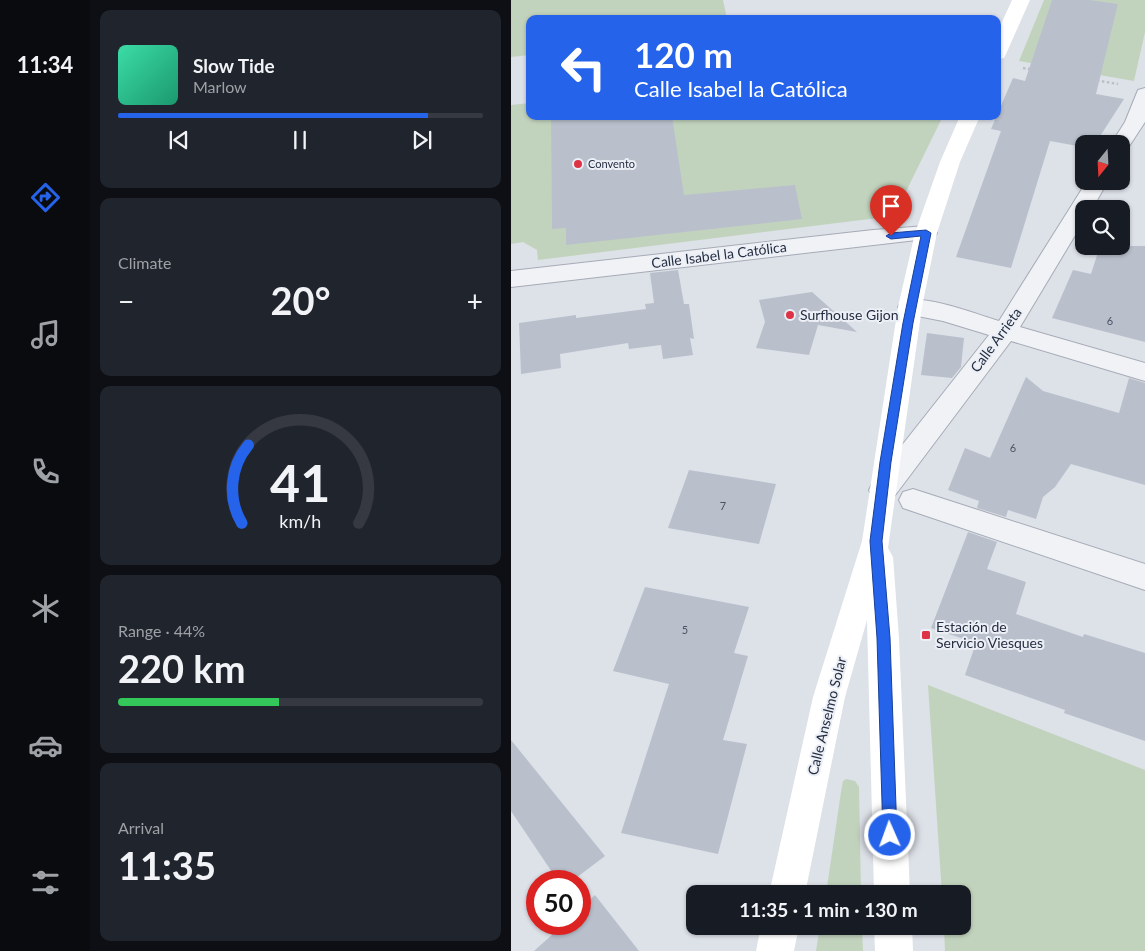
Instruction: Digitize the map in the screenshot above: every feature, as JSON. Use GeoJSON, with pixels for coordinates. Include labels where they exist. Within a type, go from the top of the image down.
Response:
{"type":"FeatureCollection","features":[{"type":"Feature","properties":{"kind":"main road"},"geometry":{"type":"LineString","coordinates":[[1001,45],[1021,0]]}},
{"type":"Feature","properties":{"kind":"main road","name":"Calle Anselmo Solar"},"geometry":{"type":"LineString","coordinates":[[789,885],[829,697],[876,541],[911,307],[926,233],[950,162],[968,120]]}},
{"type":"Feature","properties":{"kind":"main road","name":"Calle Anselmo Solar"},"geometry":{"type":"LineString","coordinates":[[876,541],[884,638],[892,885]]}},
{"type":"Feature","properties":{"kind":"main road"},"geometry":{"type":"LineString","coordinates":[[775,951],[778,935]]}},
{"type":"Feature","properties":{"kind":"main road"},"geometry":{"type":"LineString","coordinates":[[893,935],[894,951]]}},
{"type":"Feature","properties":{"kind":"street"},"geometry":{"type":"LineString","coordinates":[[1127,135],[1135,122],[1145,94]]}},
{"type":"Feature","properties":{"kind":"street","name":"Calle Arrieta"},"geometry":{"type":"LineString","coordinates":[[883,490],[1005,331],[1092,190]]}},
{"type":"Feature","properties":{"kind":"street","name":"Calle Isabel la Católica"},"geometry":{"type":"LineString","coordinates":[[511,279],[873,237],[926,233]]}},
{"type":"Feature","properties":{"kind":"street"},"geometry":{"type":"LineString","coordinates":[[911,307],[945,313],[1145,372]]}},
{"type":"Feature","properties":{"kind":"street"},"geometry":{"type":"LineString","coordinates":[[913,500],[1145,577]]}},
{"type":"Feature","properties":{"kind":"path"},"geometry":{"type":"LineString","coordinates":[[1015,67],[1126,85]]}},
{"type":"Feature","properties":{"kind":"green space"},"geometry":{"type":"Polygon","coordinates":[[[511,0],[723,0],[726,15],[526,15],[526,55],[511,57],[511,0]]]}},
{"type":"Feature","properties":{"kind":"green space"},"geometry":{"type":"Polygon","coordinates":[[[1044,0],[1145,0],[1145,32],[1134,81],[1019,61],[1044,0]]]}},
{"type":"Feature","properties":{"kind":"green space"},"geometry":{"type":"Polygon","coordinates":[[[526,103],[526,120],[941,120],[894,216],[538,260],[537,250],[523,242],[511,244],[511,105],[526,103]]]}},
{"type":"Feature","properties":{"kind":"green space"},"geometry":{"type":"Polygon","coordinates":[[[928,685],[1145,770],[1145,951],[945,951],[944,935],[971,935],[971,885],[941,885],[928,685]]]}},
{"type":"Feature","properties":{"kind":"green space"},"geometry":{"type":"Polygon","coordinates":[[[846,779],[855,781],[859,787],[861,885],[827,885],[843,781],[846,779]]]}},
{"type":"Feature","properties":{"kind":"green space"},"geometry":{"type":"Polygon","coordinates":[[[819,935],[862,935],[863,951],[816,951],[819,935]]]}},
{"type":"Feature","properties":{"kind":"building"},"geometry":{"type":"Polygon","coordinates":[[[1052,0],[1090,0],[1118,4],[1096,94],[1124,99],[1101,135],[1075,135],[1075,146],[1050,141],[1011,268],[956,257],[1001,131],[991,129],[995,120],[1001,120],[1001,106],[1013,78],[1025,81],[1052,0]]]}},
{"type":"Feature","properties":{"kind":"building"},"geometry":{"type":"Polygon","coordinates":[[[551,120],[673,120],[684,195],[795,185],[802,219],[566,245],[566,228],[552,229],[551,120]]]}},
{"type":"Feature","properties":{"kind":"building"},"geometry":{"type":"Polygon","coordinates":[[[1130,246],[1145,246],[1145,342],[1052,318],[1073,270],[1091,274],[1097,255],[1130,255],[1130,246]]]}},
{"type":"Feature","properties":{"kind":"building"},"geometry":{"type":"Polygon","coordinates":[[[678,270],[684,304],[689,304],[694,339],[690,338],[693,355],[663,359],[661,345],[629,349],[628,343],[560,354],[561,368],[521,374],[519,323],[576,315],[576,318],[646,309],[645,304],[654,303],[650,273],[678,270]]]}},
{"type":"Feature","properties":{"kind":"building"},"geometry":{"type":"Polygon","coordinates":[[[812,292],[857,332],[818,325],[809,355],[756,348],[765,322],[759,300],[812,292]]]}},
{"type":"Feature","properties":{"kind":"building"},"geometry":{"type":"Polygon","coordinates":[[[927,333],[964,338],[961,367],[952,378],[921,375],[927,333]]]}},
{"type":"Feature","properties":{"kind":"building"},"geometry":{"type":"Polygon","coordinates":[[[1026,377],[1043,391],[1119,413],[1129,378],[1145,383],[1145,485],[1071,464],[1055,487],[1043,497],[1036,519],[1008,510],[1006,517],[977,508],[979,501],[948,490],[965,448],[990,458],[1026,377]]]}},
{"type":"Feature","properties":{"kind":"building"},"geometry":{"type":"Polygon","coordinates":[[[689,470],[776,484],[759,544],[668,528],[689,470]]]}},
{"type":"Feature","properties":{"kind":"building"},"geometry":{"type":"Polygon","coordinates":[[[968,532],[997,542],[987,569],[1026,582],[1016,614],[1083,637],[1084,634],[1145,653],[1145,741],[1064,713],[1065,710],[965,675],[976,643],[931,628],[968,532]]]}},
{"type":"Feature","properties":{"kind":"building"},"geometry":{"type":"Polygon","coordinates":[[[645,587],[749,607],[734,653],[748,656],[723,740],[747,744],[718,854],[621,833],[669,684],[613,671],[645,587]]]}},
{"type":"Feature","properties":{"kind":"building"},"geometry":{"type":"Polygon","coordinates":[[[511,740],[605,856],[587,870],[551,870],[511,811],[511,740]]]}},
{"type":"Feature","properties":{"kind":"building"},"geometry":{"type":"Polygon","coordinates":[[[595,895],[639,951],[534,951],[552,935],[591,935],[591,899],[595,895]]]}},
{"type":"Feature","properties":{"kind":"place","name":"Convento"},"geometry":{"type":"Point","coordinates":[578,164]}},
{"type":"Feature","properties":{"kind":"place","name":"Surfhouse Gijon"},"geometry":{"type":"Point","coordinates":[790,315]}},
{"type":"Feature","properties":{"kind":"place","name":"Estación de Servicio Viesques"},"geometry":{"type":"Point","coordinates":[926,635]}},
{"type":"Feature","properties":{"kind":"route"},"geometry":{"type":"LineString","coordinates":[[890,835],[884,638],[876,541],[886,462],[908,323],[926,233],[891,236]]}}]}
